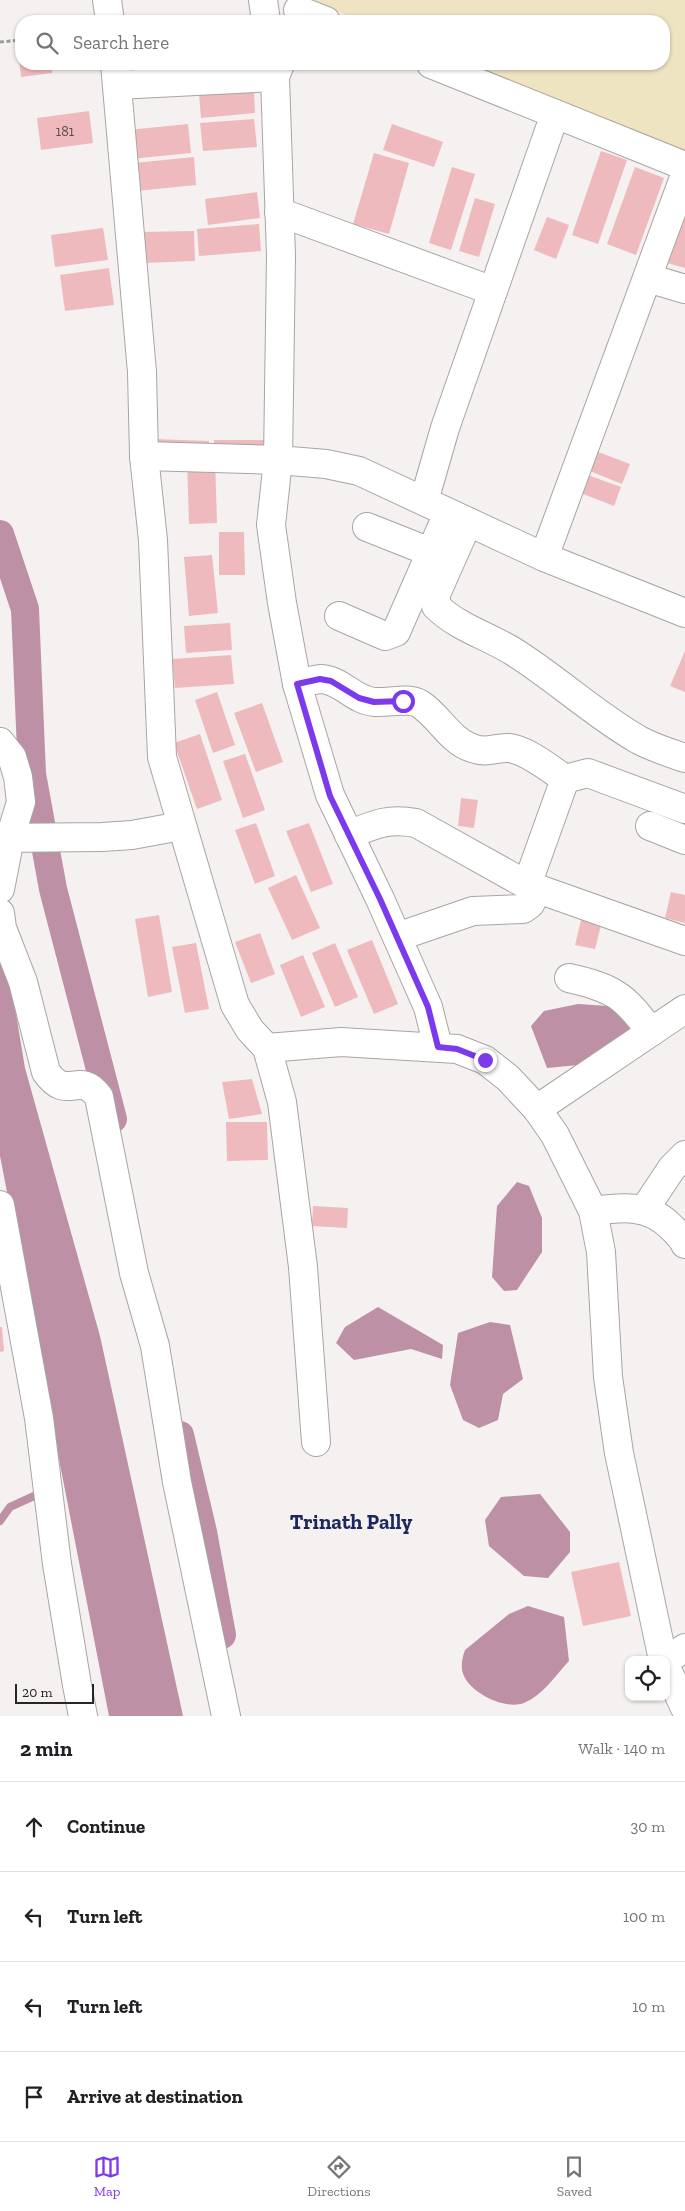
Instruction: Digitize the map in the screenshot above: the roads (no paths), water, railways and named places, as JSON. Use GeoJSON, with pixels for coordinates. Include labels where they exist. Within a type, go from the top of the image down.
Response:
{"type":"FeatureCollection","features":[{"type":"Feature","properties":{"kind":"street"},"geometry":{"type":"LineString","coordinates":[[107,0],[109,15]]}},
{"type":"Feature","properties":{"kind":"street"},"geometry":{"type":"LineString","coordinates":[[263,0],[265,15]]}},
{"type":"Feature","properties":{"kind":"street"},"geometry":{"type":"LineString","coordinates":[[298,10],[311,15]]}},
{"type":"Feature","properties":{"kind":"street"},"geometry":{"type":"LineString","coordinates":[[223,70],[116,74],[142,372],[144,456],[153,540],[162,757],[235,1005],[250,1030],[267,1048],[284,1112],[302,1267],[316,1442]]}},
{"type":"Feature","properties":{"kind":"street"},"geometry":{"type":"LineString","coordinates":[[276,70],[281,256],[278,460],[271,525],[282,602],[297,684],[330,796],[428,1007],[438,1047]]}},
{"type":"Feature","properties":{"kind":"street"},"geometry":{"type":"LineString","coordinates":[[446,70],[685,166]]}},
{"type":"Feature","properties":{"kind":"street"},"geometry":{"type":"LineString","coordinates":[[424,501],[445,428],[554,114]]}},
{"type":"Feature","properties":{"kind":"street"},"geometry":{"type":"LineString","coordinates":[[544,557],[685,175]]}},
{"type":"Feature","properties":{"kind":"street"},"geometry":{"type":"LineString","coordinates":[[280,212],[493,291]]}},
{"type":"Feature","properties":{"kind":"street"},"geometry":{"type":"LineString","coordinates":[[648,278],[685,289]]}},
{"type":"Feature","properties":{"kind":"street"},"geometry":{"type":"LineString","coordinates":[[144,456],[278,460],[326,464],[359,471],[544,557],[685,613]]}},
{"type":"Feature","properties":{"kind":"street"},"geometry":{"type":"LineString","coordinates":[[339,616],[385,636],[396,632],[430,552],[458,517]]}},
{"type":"Feature","properties":{"kind":"street"},"geometry":{"type":"LineString","coordinates":[[458,517],[436,594],[436,606],[448,618],[508,648],[542,669],[612,722],[640,740],[685,758]]}},
{"type":"Feature","properties":{"kind":"street"},"geometry":{"type":"LineString","coordinates":[[368,526],[430,552]]}},
{"type":"Feature","properties":{"kind":"street"},"geometry":{"type":"LineString","coordinates":[[297,684],[320,679],[331,681],[359,698],[374,702],[418,702],[431,711],[457,740],[470,748],[486,752],[508,748],[521,751],[565,779],[588,773],[685,809]]}},
{"type":"Feature","properties":{"kind":"street"},"geometry":{"type":"LineString","coordinates":[[0,742],[12,757],[18,777],[22,837],[0,889]]}},
{"type":"Feature","properties":{"kind":"street"},"geometry":{"type":"LineString","coordinates":[[397,937],[473,912],[523,910],[530,904],[565,779]]}},
{"type":"Feature","properties":{"kind":"street"},"geometry":{"type":"LineString","coordinates":[[349,834],[382,821],[398,820],[416,823],[533,888],[685,941]]}},
{"type":"Feature","properties":{"kind":"street"},"geometry":{"type":"LineString","coordinates":[[22,837],[132,835],[181,826]]}},
{"type":"Feature","properties":{"kind":"street"},"geometry":{"type":"LineString","coordinates":[[650,826],[685,840]]}},
{"type":"Feature","properties":{"kind":"street"},"geometry":{"type":"LineString","coordinates":[[0,913],[2,928],[23,982],[46,1072],[53,1082],[62,1087],[84,1084],[93,1089],[99,1097],[134,1273],[155,1346],[177,1482],[226,1716]]}},
{"type":"Feature","properties":{"kind":"street"},"geometry":{"type":"LineString","coordinates":[[569,978],[600,985],[619,996],[636,1013],[650,1032]]}},
{"type":"Feature","properties":{"kind":"street"},"geometry":{"type":"LineString","coordinates":[[537,1109],[685,1009]]}},
{"type":"Feature","properties":{"kind":"street"},"geometry":{"type":"LineString","coordinates":[[267,1048],[341,1042],[457,1049],[485,1060],[508,1078],[537,1109],[555,1135],[593,1211],[601,1252],[608,1377],[619,1454],[664,1656]]}},
{"type":"Feature","properties":{"kind":"street"},"geometry":{"type":"LineString","coordinates":[[644,1210],[672,1168],[685,1155]]}},
{"type":"Feature","properties":{"kind":"street"},"geometry":{"type":"LineString","coordinates":[[0,1205],[39,1418],[57,1564],[76,1685],[83,1716]]}},
{"type":"Feature","properties":{"kind":"street"},"geometry":{"type":"LineString","coordinates":[[593,1211],[624,1207],[644,1210],[663,1219],[682,1238],[685,1244]]}},
{"type":"Feature","properties":{"kind":"street"},"geometry":{"type":"LineString","coordinates":[[670,1657],[685,1648]]}},
{"type":"Feature","properties":{"kind":"street"},"geometry":{"type":"LineString","coordinates":[[670,1676],[685,1708]]}},
{"type":"Feature","properties":{"kind":"waterway"},"geometry":{"type":"LineString","coordinates":[[0,534],[25,609],[32,774],[53,889],[113,1119]]}},
{"type":"Feature","properties":{"kind":"waterway"},"geometry":{"type":"LineString","coordinates":[[180,1435],[203,1532],[222,1635]]}},
{"type":"Feature","properties":{"kind":"waterway"},"geometry":{"type":"LineString","coordinates":[[0,1521],[10,1507],[34,1496]]}},
{"type":"Feature","properties":{"kind":"district","name":"Trinath Pally"},"geometry":{"type":"Point","coordinates":[351,1521]}}]}
